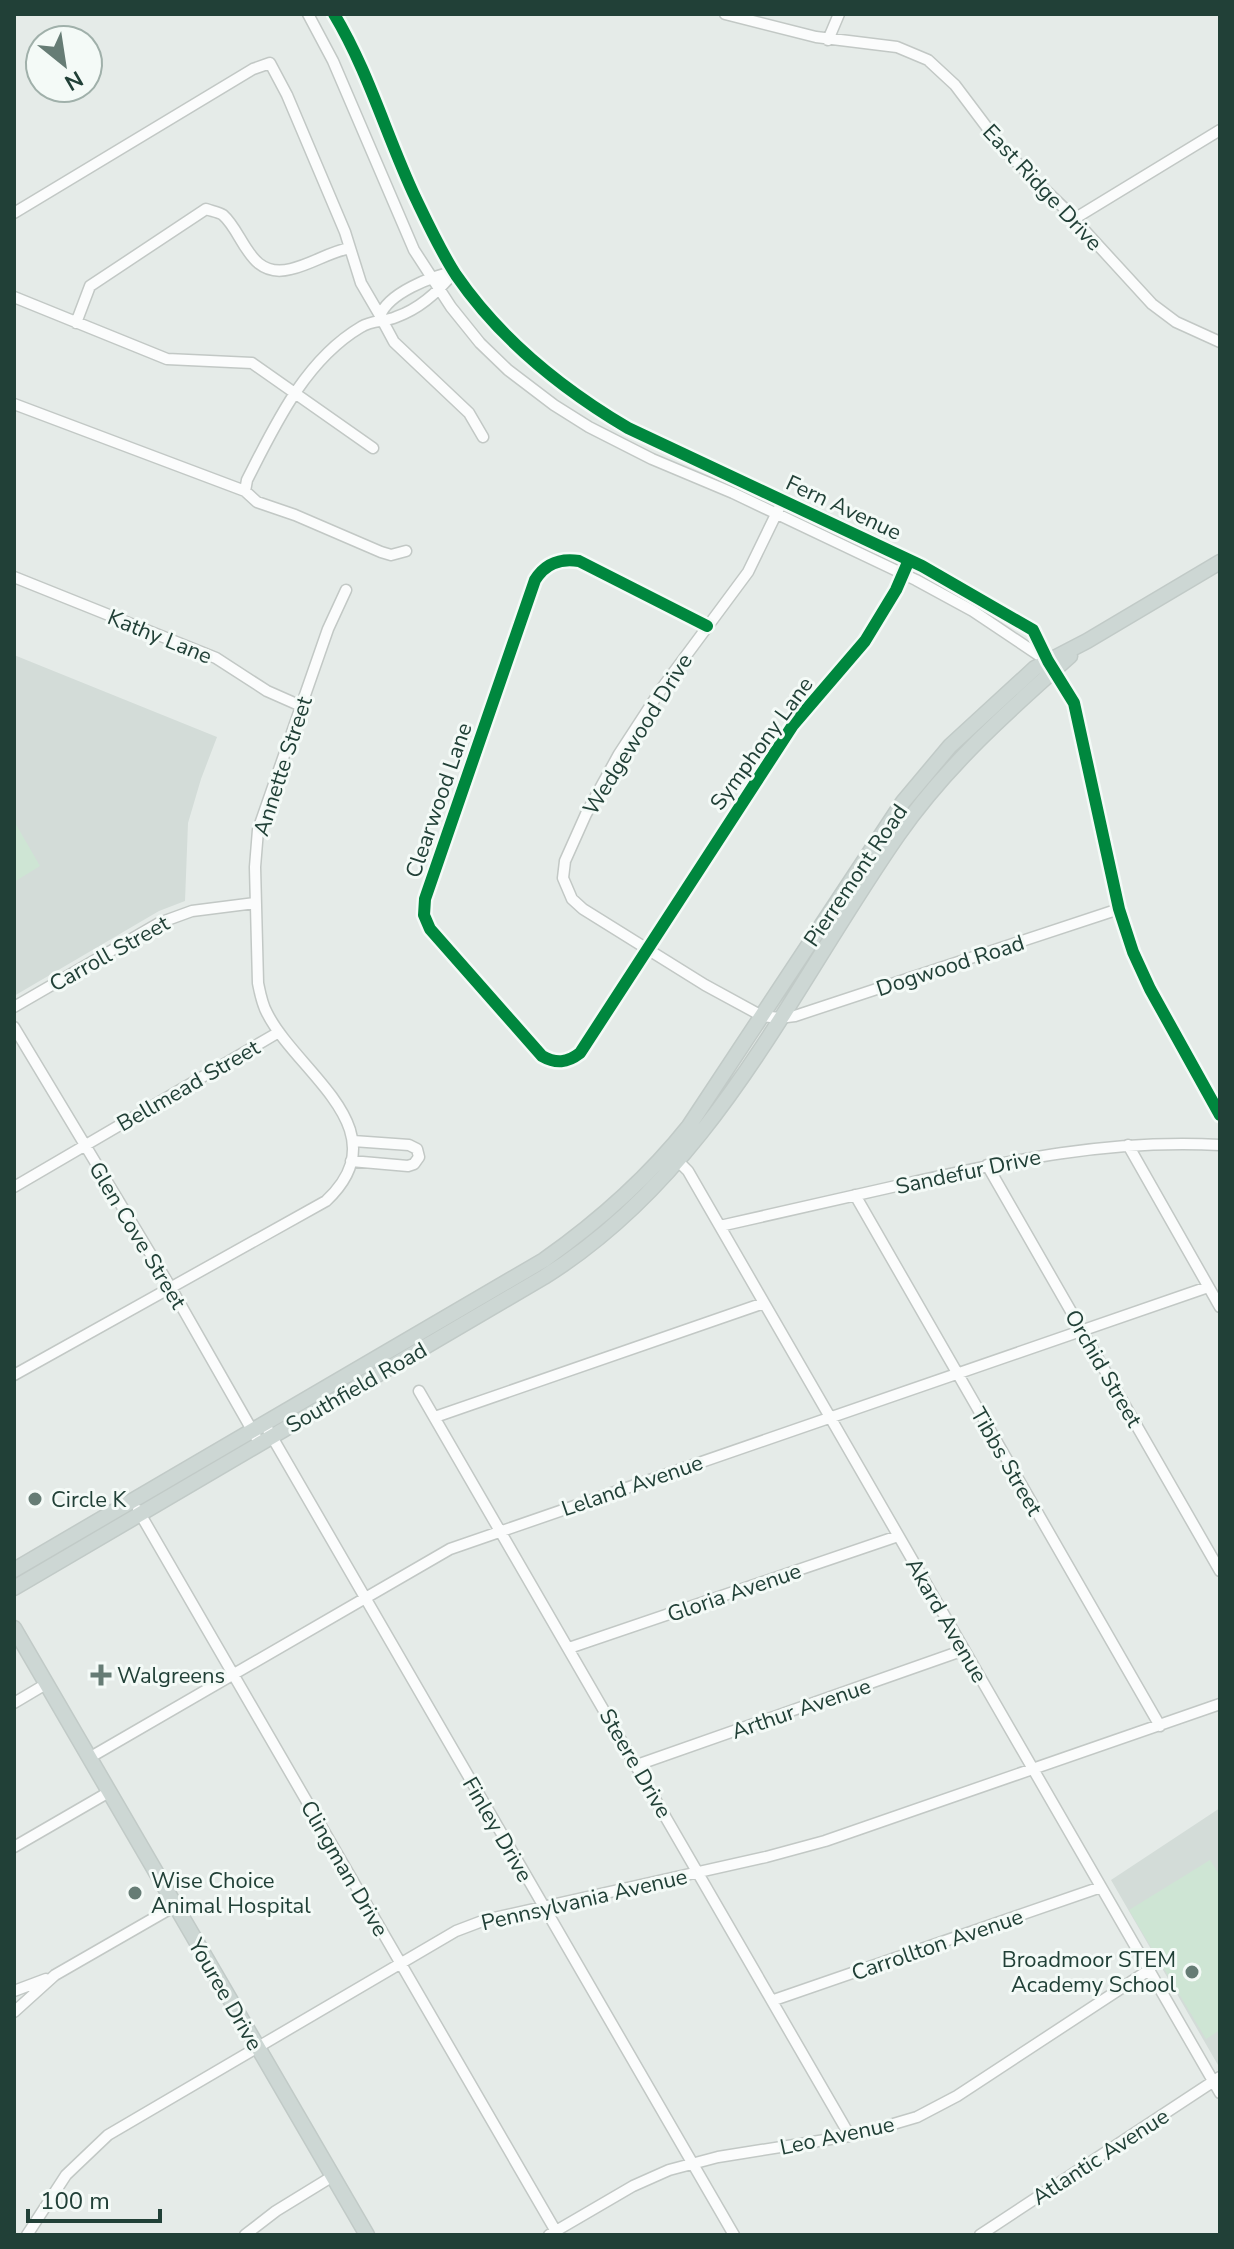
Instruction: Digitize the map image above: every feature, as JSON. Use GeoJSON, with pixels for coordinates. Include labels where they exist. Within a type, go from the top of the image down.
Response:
{"type":"FeatureCollection","features":[{"type":"Feature","properties":{"kind":"main road","name":"Pierremont Road"},"geometry":{"type":"LineString","coordinates":[[674,1157],[710,1123],[805,979],[892,831],[903,802],[950,746],[1007,691],[1214,566]]}},
{"type":"Feature","properties":{"kind":"main road","name":"Pierremont Road"},"geometry":{"type":"LineString","coordinates":[[674,1157],[699,1112],[791,972],[892,831]]}},
{"type":"Feature","properties":{"kind":"main road"},"geometry":{"type":"LineString","coordinates":[[791,972],[805,979]]}},
{"type":"Feature","properties":{"kind":"main road","name":"Southfield Road"},"geometry":{"type":"LineString","coordinates":[[14,1570],[266,1440],[400,1353],[486,1302],[558,1268],[592,1234],[627,1215],[674,1157]]}},
{"type":"Feature","properties":{"kind":"main road","name":"Southfield Road"},"geometry":{"type":"LineString","coordinates":[[14,1588],[258,1426],[400,1353]]}},
{"type":"Feature","properties":{"kind":"main road","name":"Youree Drive"},"geometry":{"type":"LineString","coordinates":[[14,1628],[367,2235]]}},
{"type":"Feature","properties":{"kind":"street","name":"Fern Avenue"},"geometry":{"type":"LineString","coordinates":[[308,14],[333,61],[414,250],[451,307],[480,343],[508,370],[554,405],[652,459],[904,574],[973,611],[1051,666]]}},
{"type":"Feature","properties":{"kind":"street","name":"Fern Avenue"},"geometry":{"type":"LineString","coordinates":[[334,14],[357,58],[416,198],[454,272],[504,334],[594,408],[663,446],[909,560],[1033,630],[1074,703],[1119,909],[1142,974],[1220,1115]]}},
{"type":"Feature","properties":{"kind":"street","name":"East Ridge Drive"},"geometry":{"type":"LineString","coordinates":[[725,14],[828,40],[897,47],[928,60],[955,85],[1004,150],[1074,219],[1152,304],[1176,322],[1220,342]]}},
{"type":"Feature","properties":{"kind":"street"},"geometry":{"type":"LineString","coordinates":[[828,40],[839,14]]}},
{"type":"Feature","properties":{"kind":"street"},"geometry":{"type":"LineString","coordinates":[[14,213],[253,69],[270,63],[310,150],[361,283],[394,342],[469,413],[483,437]]}},
{"type":"Feature","properties":{"kind":"street"},"geometry":{"type":"LineString","coordinates":[[1074,219],[1220,130]]}},
{"type":"Feature","properties":{"kind":"street"},"geometry":{"type":"LineString","coordinates":[[76,323],[90,286],[206,209],[222,214],[246,252],[266,268],[290,270],[331,251],[350,248]]}},
{"type":"Feature","properties":{"kind":"street"},"geometry":{"type":"LineString","coordinates":[[382,319],[382,310],[390,300],[432,276],[454,272]]}},
{"type":"Feature","properties":{"kind":"street"},"geometry":{"type":"LineString","coordinates":[[245,491],[263,444],[315,368],[339,343],[363,326],[382,319],[394,319],[441,288],[454,272]]}},
{"type":"Feature","properties":{"kind":"street"},"geometry":{"type":"LineString","coordinates":[[14,297],[167,359],[252,363],[373,448]]}},
{"type":"Feature","properties":{"kind":"street"},"geometry":{"type":"LineString","coordinates":[[14,404],[245,491],[257,502],[363,545],[391,555],[406,551]]}},
{"type":"Feature","properties":{"kind":"street","name":"Wedgewood Drive"},"geometry":{"type":"LineString","coordinates":[[646,950],[583,909],[569,893],[563,878],[565,861],[591,803],[645,713],[748,572],[783,500]]}},
{"type":"Feature","properties":{"kind":"street","name":"Symphony Lane"},"geometry":{"type":"LineString","coordinates":[[646,950],[793,725],[865,641],[909,560]]}},
{"type":"Feature","properties":{"kind":"street","name":"Clearwood Lane"},"geometry":{"type":"LineString","coordinates":[[646,950],[580,1053],[563,1062],[554,1061],[542,1056],[430,929],[424,915],[425,899],[535,580],[544,568],[559,561],[579,561],[707,626]]}},
{"type":"Feature","properties":{"kind":"street","name":"Kathy Lane"},"geometry":{"type":"LineString","coordinates":[[14,577],[216,658],[267,691],[301,706]]}},
{"type":"Feature","properties":{"kind":"street","name":"Annette Street"},"geometry":{"type":"LineString","coordinates":[[346,590],[328,629],[258,830],[255,903],[258,983],[267,1014],[338,1104],[348,1122],[353,1141],[351,1161]]}},
{"type":"Feature","properties":{"kind":"street","name":"Carroll Street"},"geometry":{"type":"LineString","coordinates":[[14,1007],[170,919],[214,906],[255,903]]}},
{"type":"Feature","properties":{"kind":"street","name":"Dogwood Road"},"geometry":{"type":"LineString","coordinates":[[779,1018],[795,1016],[1119,909]]}},
{"type":"Feature","properties":{"kind":"street"},"geometry":{"type":"LineString","coordinates":[[646,950],[762,1016],[779,1018]]}},
{"type":"Feature","properties":{"kind":"street","name":"Glen Cove Street"},"geometry":{"type":"LineString","coordinates":[[14,1027],[266,1440]]}},
{"type":"Feature","properties":{"kind":"street","name":"Bellmead Street"},"geometry":{"type":"LineString","coordinates":[[14,1187],[279,1032]]}},
{"type":"Feature","properties":{"kind":"street"},"geometry":{"type":"LineString","coordinates":[[14,1375],[326,1201],[341,1185],[351,1161],[408,1166],[419,1157],[417,1149],[409,1145],[353,1141]]}},
{"type":"Feature","properties":{"kind":"street"},"geometry":{"type":"LineString","coordinates":[[1128,1145],[1220,1307]]}},
{"type":"Feature","properties":{"kind":"street","name":"Sandefur Drive"},"geometry":{"type":"LineString","coordinates":[[720,1226],[987,1165],[1067,1150],[1128,1145],[1220,1145]]}},
{"type":"Feature","properties":{"kind":"street","name":"Akard Avenue"},"geometry":{"type":"LineString","coordinates":[[674,1157],[688,1171],[1149,1970],[1217,2079],[1220,2093]]}},
{"type":"Feature","properties":{"kind":"street","name":"Orchid Street"},"geometry":{"type":"LineString","coordinates":[[987,1165],[1220,1571]]}},
{"type":"Feature","properties":{"kind":"street","name":"Tibbs Street"},"geometry":{"type":"LineString","coordinates":[[855,1195],[1160,1726]]}},
{"type":"Feature","properties":{"kind":"street","name":"Leland Avenue"},"geometry":{"type":"LineString","coordinates":[[89,1758],[450,1549],[1208,1287]]}},
{"type":"Feature","properties":{"kind":"street"},"geometry":{"type":"LineString","coordinates":[[435,1417],[764,1303]]}},
{"type":"Feature","properties":{"kind":"street","name":"Steere Drive"},"geometry":{"type":"LineString","coordinates":[[419,1391],[850,2136]]}},
{"type":"Feature","properties":{"kind":"street","name":"Finley Drive"},"geometry":{"type":"LineString","coordinates":[[266,1440],[365,1598],[734,2235]]}},
{"type":"Feature","properties":{"kind":"street","name":"Clingman Drive"},"geometry":{"type":"LineString","coordinates":[[136,1507],[555,2234]]}},
{"type":"Feature","properties":{"kind":"street","name":"Gloria Avenue"},"geometry":{"type":"LineString","coordinates":[[569,1648],[898,1536]]}},
{"type":"Feature","properties":{"kind":"street","name":"Arthur Avenue"},"geometry":{"type":"LineString","coordinates":[[637,1765],[964,1650]]}},
{"type":"Feature","properties":{"kind":"street"},"geometry":{"type":"LineString","coordinates":[[14,1703],[46,1684]]}},
{"type":"Feature","properties":{"kind":"street","name":"Pennsylvania Avenue"},"geometry":{"type":"LineString","coordinates":[[27,2235],[66,2175],[89,2151],[120,2127],[436,1940],[473,1924],[825,1841],[1220,1704]]}},
{"type":"Feature","properties":{"kind":"street"},"geometry":{"type":"LineString","coordinates":[[14,1847],[109,1792]]}},
{"type":"Feature","properties":{"kind":"street","name":"Carrollton Avenue"},"geometry":{"type":"LineString","coordinates":[[774,2000],[1101,1887]]}},
{"type":"Feature","properties":{"kind":"street"},"geometry":{"type":"LineString","coordinates":[[14,1991],[55,1975],[175,1906]]}},
{"type":"Feature","properties":{"kind":"street","name":"Leo Avenue"},"geometry":{"type":"LineString","coordinates":[[555,2234],[633,2186],[692,2163],[850,2136],[888,2127],[944,2104],[1149,1970]]}},
{"type":"Feature","properties":{"kind":"street"},"geometry":{"type":"LineString","coordinates":[[14,2012],[55,1975]]}},
{"type":"Feature","properties":{"kind":"street","name":"Atlantic Avenue"},"geometry":{"type":"LineString","coordinates":[[980,2235],[1217,2079]]}},
{"type":"Feature","properties":{"kind":"street"},"geometry":{"type":"LineString","coordinates":[[245,2235],[276,2211],[333,2176]]}},
{"type":"Feature","properties":{"kind":"shaded area"},"geometry":{"type":"Polygon","coordinates":[[[14,655],[217,737],[188,823],[185,901],[159,911],[14,996],[14,655]]]}},
{"type":"Feature","properties":{"kind":"shaded area","name":"Broadmoor STEM Academy School"},"geometry":{"type":"Polygon","coordinates":[[[1220,1808],[1220,2064],[1218,2065],[1111,1880],[1220,1808]]]}},
{"type":"Feature","properties":{"kind":"green space"},"geometry":{"type":"Polygon","coordinates":[[[14,821],[40,866],[14,882],[14,821]]]}},
{"type":"Feature","properties":{"kind":"green space","name":"Broadmoor STEM Academy School"},"geometry":{"type":"Polygon","coordinates":[[[1210,1860],[1220,1876],[1220,2030],[1206,2039],[1129,1910],[1210,1860]]]}},
{"type":"Feature","properties":{"kind":"cycle path"},"geometry":{"type":"LineString","coordinates":[[334,14],[358,59],[406,176],[445,257],[473,298],[534,361],[579,397],[628,428],[922,566],[1033,630],[1074,703],[1119,909],[1133,952],[1150,989],[1220,1115]]}},
{"type":"Feature","properties":{"kind":"cycle path"},"geometry":{"type":"LineString","coordinates":[[707,626],[579,561],[553,563],[535,580],[425,899],[424,915],[430,929],[547,1059],[561,1061],[580,1053],[793,725],[865,641],[896,590],[909,560]]}},
{"type":"Feature","properties":{"kind":"place","name":"Circle K"},"geometry":{"type":"Point","coordinates":[35,1499]}},
{"type":"Feature","properties":{"kind":"place","name":"Walgreens"},"geometry":{"type":"Point","coordinates":[101,1675]}},
{"type":"Feature","properties":{"kind":"place","name":"Wise Choice Animal Hospital"},"geometry":{"type":"Point","coordinates":[135,1893]}},
{"type":"Feature","properties":{"kind":"place","name":"Broadmoor STEM Academy School"},"geometry":{"type":"Point","coordinates":[1192,1972]}}]}
